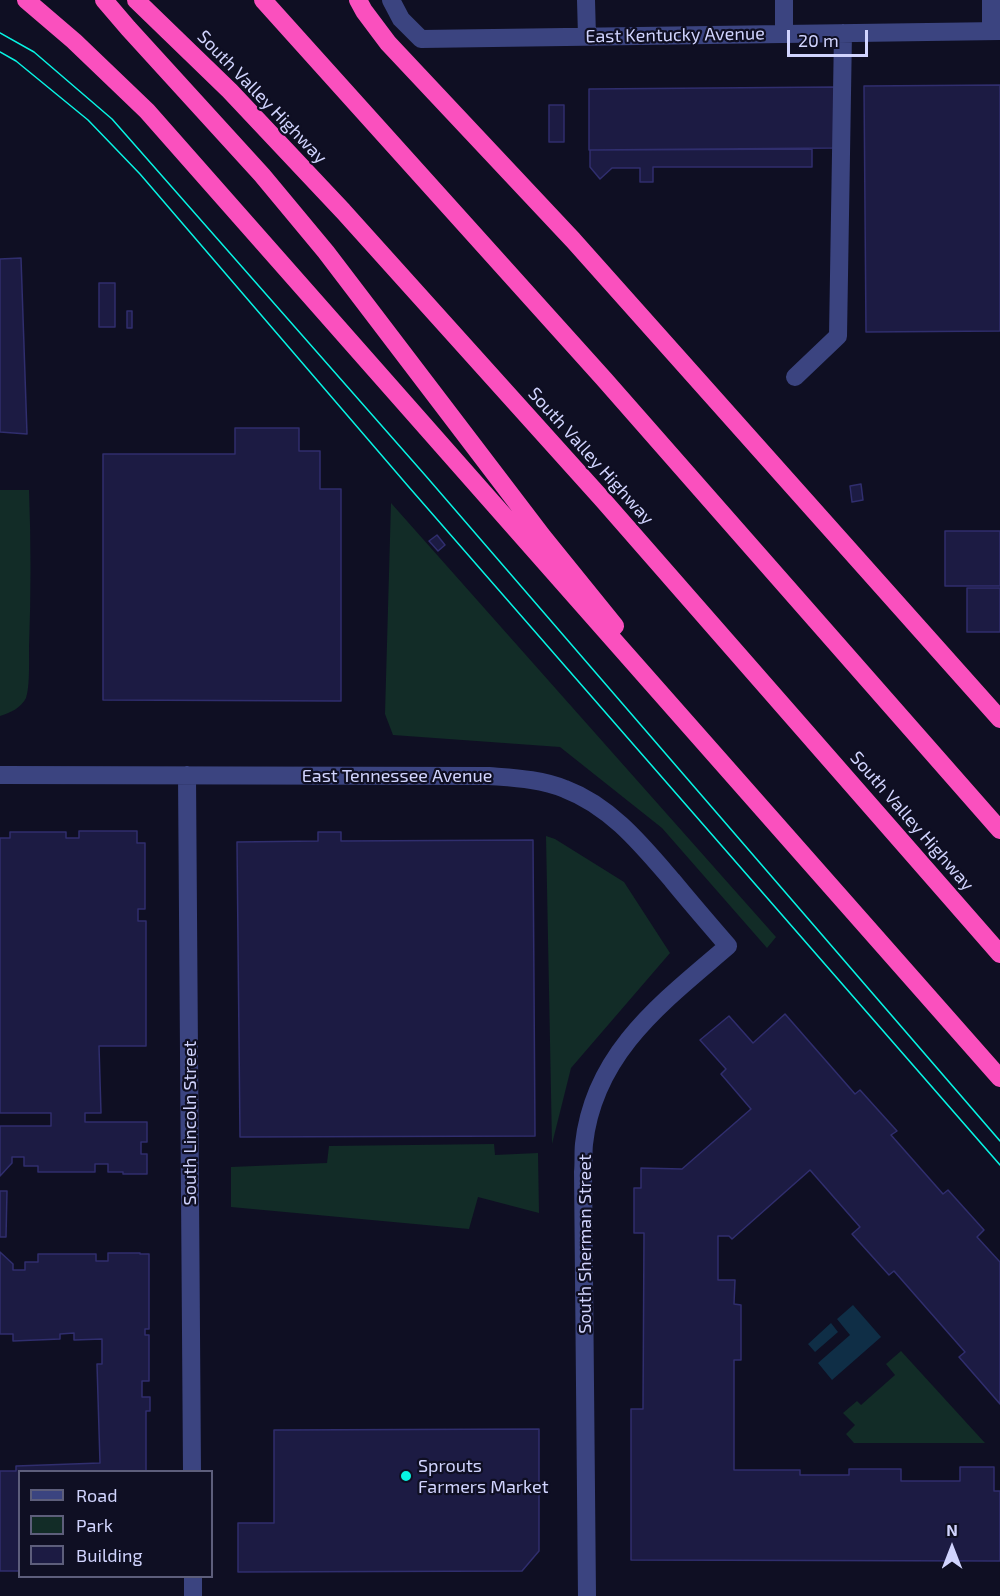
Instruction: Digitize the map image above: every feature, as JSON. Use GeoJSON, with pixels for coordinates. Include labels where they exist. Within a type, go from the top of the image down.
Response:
{"type":"FeatureCollection","features":[{"type":"Feature","properties":{"kind":"highway"},"geometry":{"type":"LineString","coordinates":[[26,0],[74,40],[147,111],[1000,1078]]}},
{"type":"Feature","properties":{"kind":"highway"},"geometry":{"type":"LineString","coordinates":[[104,0],[262,175],[326,252],[706,746]]}},
{"type":"Feature","properties":{"kind":"highway","name":"South Valley Highway"},"geometry":{"type":"LineString","coordinates":[[136,0],[230,91],[343,211],[603,500],[1000,954]]}},
{"type":"Feature","properties":{"kind":"highway"},"geometry":{"type":"LineString","coordinates":[[263,0],[604,379],[1000,830]]}},
{"type":"Feature","properties":{"kind":"highway"},"geometry":{"type":"LineString","coordinates":[[358,0],[388,43],[573,240],[1000,719]]}},
{"type":"Feature","properties":{"kind":"street","name":"East Kentucky Avenue"},"geometry":{"type":"LineString","coordinates":[[391,0],[401,19],[422,39],[996,31]]}},
{"type":"Feature","properties":{"kind":"street"},"geometry":{"type":"LineString","coordinates":[[586,0],[587,36]]}},
{"type":"Feature","properties":{"kind":"street"},"geometry":{"type":"LineString","coordinates":[[784,0],[784,33]]}},
{"type":"Feature","properties":{"kind":"street"},"geometry":{"type":"LineString","coordinates":[[990,0],[996,31]]}},
{"type":"Feature","properties":{"kind":"street"},"geometry":{"type":"LineString","coordinates":[[795,376],[838,336],[843,33]]}},
{"type":"Feature","properties":{"kind":"street","name":"East Tennessee Avenue"},"geometry":{"type":"LineString","coordinates":[[0,775],[489,776],[533,780],[565,789],[609,815],[639,841],[728,946]]}},
{"type":"Feature","properties":{"kind":"street","name":"South Lincoln Street"},"geometry":{"type":"LineString","coordinates":[[187,775],[192,1470]]}},
{"type":"Feature","properties":{"kind":"street","name":"South Sherman Street"},"geometry":{"type":"LineString","coordinates":[[587,1596],[583,1172],[584,1144],[589,1120],[607,1071],[641,1023],[728,946]]}},
{"type":"Feature","properties":{"kind":"street"},"geometry":{"type":"LineString","coordinates":[[193,1578],[194,1596]]}},
{"type":"Feature","properties":{"kind":"green space"},"geometry":{"type":"Polygon","coordinates":[[[0,490],[29,490],[30,569],[29,673],[26,698],[11,712],[0,716],[0,490]]]}},
{"type":"Feature","properties":{"kind":"green space"},"geometry":{"type":"Polygon","coordinates":[[[391,503],[776,937],[767,948],[662,828],[560,747],[393,735],[385,714],[391,503]]]}},
{"type":"Feature","properties":{"kind":"green space"},"geometry":{"type":"Polygon","coordinates":[[[546,836],[555,839],[624,882],[670,953],[571,1068],[552,1144],[546,836]]]}},
{"type":"Feature","properties":{"kind":"green space"},"geometry":{"type":"Polygon","coordinates":[[[494,1144],[495,1155],[538,1153],[539,1213],[478,1197],[469,1229],[231,1207],[231,1167],[327,1163],[329,1146],[494,1144]]]}},
{"type":"Feature","properties":{"kind":"green space"},"geometry":{"type":"Polygon","coordinates":[[[901,1351],[985,1443],[854,1443],[846,1434],[855,1425],[843,1413],[857,1401],[861,1405],[895,1375],[886,1364],[901,1351]]]}},
{"type":"Feature","properties":{"kind":"water"},"geometry":{"type":"Polygon","coordinates":[[[853,1305],[881,1337],[832,1380],[818,1363],[850,1335],[837,1319],[853,1305]]]}},
{"type":"Feature","properties":{"kind":"water"},"geometry":{"type":"Polygon","coordinates":[[[831,1323],[838,1332],[815,1352],[808,1344],[831,1323]]]}},
{"type":"Feature","properties":{"kind":"building"},"geometry":{"type":"Polygon","coordinates":[[[1000,85],[1000,331],[866,332],[864,86],[1000,85]]]}},
{"type":"Feature","properties":{"kind":"building"},"geometry":{"type":"Polygon","coordinates":[[[834,87],[835,148],[589,150],[589,89],[834,87]]]}},
{"type":"Feature","properties":{"kind":"building"},"geometry":{"type":"Polygon","coordinates":[[[549,105],[564,105],[564,142],[549,142],[549,105]]]}},
{"type":"Feature","properties":{"kind":"building"},"geometry":{"type":"Polygon","coordinates":[[[812,149],[812,167],[653,167],[653,182],[640,182],[640,168],[612,168],[600,179],[590,167],[590,150],[812,149]]]}},
{"type":"Feature","properties":{"kind":"building"},"geometry":{"type":"Polygon","coordinates":[[[21,258],[27,434],[0,432],[0,259],[21,258]]]}},
{"type":"Feature","properties":{"kind":"building"},"geometry":{"type":"Polygon","coordinates":[[[99,283],[115,283],[115,327],[99,327],[99,283]]]}},
{"type":"Feature","properties":{"kind":"building"},"geometry":{"type":"Polygon","coordinates":[[[127,311],[132,311],[132,328],[127,328],[127,311]]]}},
{"type":"Feature","properties":{"kind":"building"},"geometry":{"type":"Polygon","coordinates":[[[235,428],[299,428],[299,451],[320,451],[320,489],[341,489],[341,701],[103,700],[103,454],[235,454],[235,428]]]}},
{"type":"Feature","properties":{"kind":"building"},"geometry":{"type":"Polygon","coordinates":[[[861,484],[863,500],[852,502],[850,486],[861,484]]]}},
{"type":"Feature","properties":{"kind":"building"},"geometry":{"type":"Polygon","coordinates":[[[945,531],[1000,531],[1000,586],[945,586],[945,531]]]}},
{"type":"Feature","properties":{"kind":"building"},"geometry":{"type":"Polygon","coordinates":[[[437,535],[445,545],[438,551],[429,541],[437,535]]]}},
{"type":"Feature","properties":{"kind":"building"},"geometry":{"type":"Polygon","coordinates":[[[967,588],[1000,588],[1000,632],[967,632],[967,588]]]}},
{"type":"Feature","properties":{"kind":"building"},"geometry":{"type":"Polygon","coordinates":[[[79,831],[137,831],[137,843],[145,843],[145,909],[138,909],[138,921],[146,921],[146,1046],[99,1046],[101,1113],[85,1113],[85,1122],[147,1122],[147,1142],[141,1142],[141,1154],[147,1154],[147,1174],[108,1172],[108,1164],[95,1164],[95,1172],[38,1172],[38,1166],[24,1166],[24,1157],[12,1157],[12,1163],[0,1176],[0,1126],[51,1126],[51,1113],[0,1113],[0,838],[10,838],[10,832],[66,832],[66,838],[79,838],[79,831]]]}},
{"type":"Feature","properties":{"kind":"building"},"geometry":{"type":"Polygon","coordinates":[[[318,832],[341,832],[341,841],[533,840],[535,1136],[240,1137],[237,842],[318,841],[318,832]]]}},
{"type":"Feature","properties":{"kind":"building"},"geometry":{"type":"Polygon","coordinates":[[[785,1014],[855,1094],[860,1090],[897,1131],[891,1135],[943,1194],[948,1190],[984,1230],[977,1237],[1000,1262],[1000,1404],[959,1357],[965,1352],[894,1271],[889,1275],[852,1234],[860,1227],[810,1170],[732,1239],[729,1236],[718,1236],[718,1280],[735,1280],[734,1304],[741,1305],[741,1360],[734,1360],[734,1470],[800,1470],[800,1475],[849,1475],[849,1469],[901,1469],[901,1481],[960,1481],[960,1467],[994,1467],[994,1491],[1000,1491],[1000,1561],[631,1560],[631,1409],[643,1409],[644,1233],[634,1233],[634,1188],[641,1188],[641,1168],[682,1169],[751,1109],[721,1074],[726,1069],[700,1040],[729,1016],[753,1043],[785,1014]]]}},
{"type":"Feature","properties":{"kind":"building"},"geometry":{"type":"Polygon","coordinates":[[[0,1191],[7,1191],[6,1237],[0,1237],[0,1191]]]}},
{"type":"Feature","properties":{"kind":"building"},"geometry":{"type":"Polygon","coordinates":[[[0,1252],[13,1264],[13,1270],[25,1270],[25,1262],[38,1262],[38,1254],[96,1254],[96,1261],[108,1261],[108,1253],[149,1254],[149,1329],[145,1329],[145,1335],[149,1335],[149,1381],[142,1381],[142,1397],[150,1397],[150,1411],[146,1411],[146,1470],[18,1470],[18,1571],[0,1571],[0,1471],[16,1471],[16,1466],[100,1463],[97,1364],[102,1364],[102,1339],[74,1340],[74,1333],[60,1334],[60,1339],[13,1341],[13,1334],[0,1334],[0,1252]]]}},
{"type":"Feature","properties":{"kind":"building","name":"Sprouts Farmers Market"},"geometry":{"type":"Polygon","coordinates":[[[539,1429],[539,1551],[522,1571],[238,1572],[238,1523],[274,1523],[274,1430],[539,1429]]]}},
{"type":"Feature","properties":{"kind":"tram line"},"geometry":{"type":"LineString","coordinates":[[0,33],[34,52],[112,119],[425,475],[1000,1141]]}},
{"type":"Feature","properties":{"kind":"tram line"},"geometry":{"type":"LineString","coordinates":[[0,52],[16,61],[88,120],[140,174],[408,486],[1000,1165]]}},
{"type":"Feature","properties":{"kind":"place","name":"Sprouts Farmers Market"},"geometry":{"type":"Point","coordinates":[406,1476]}}]}
